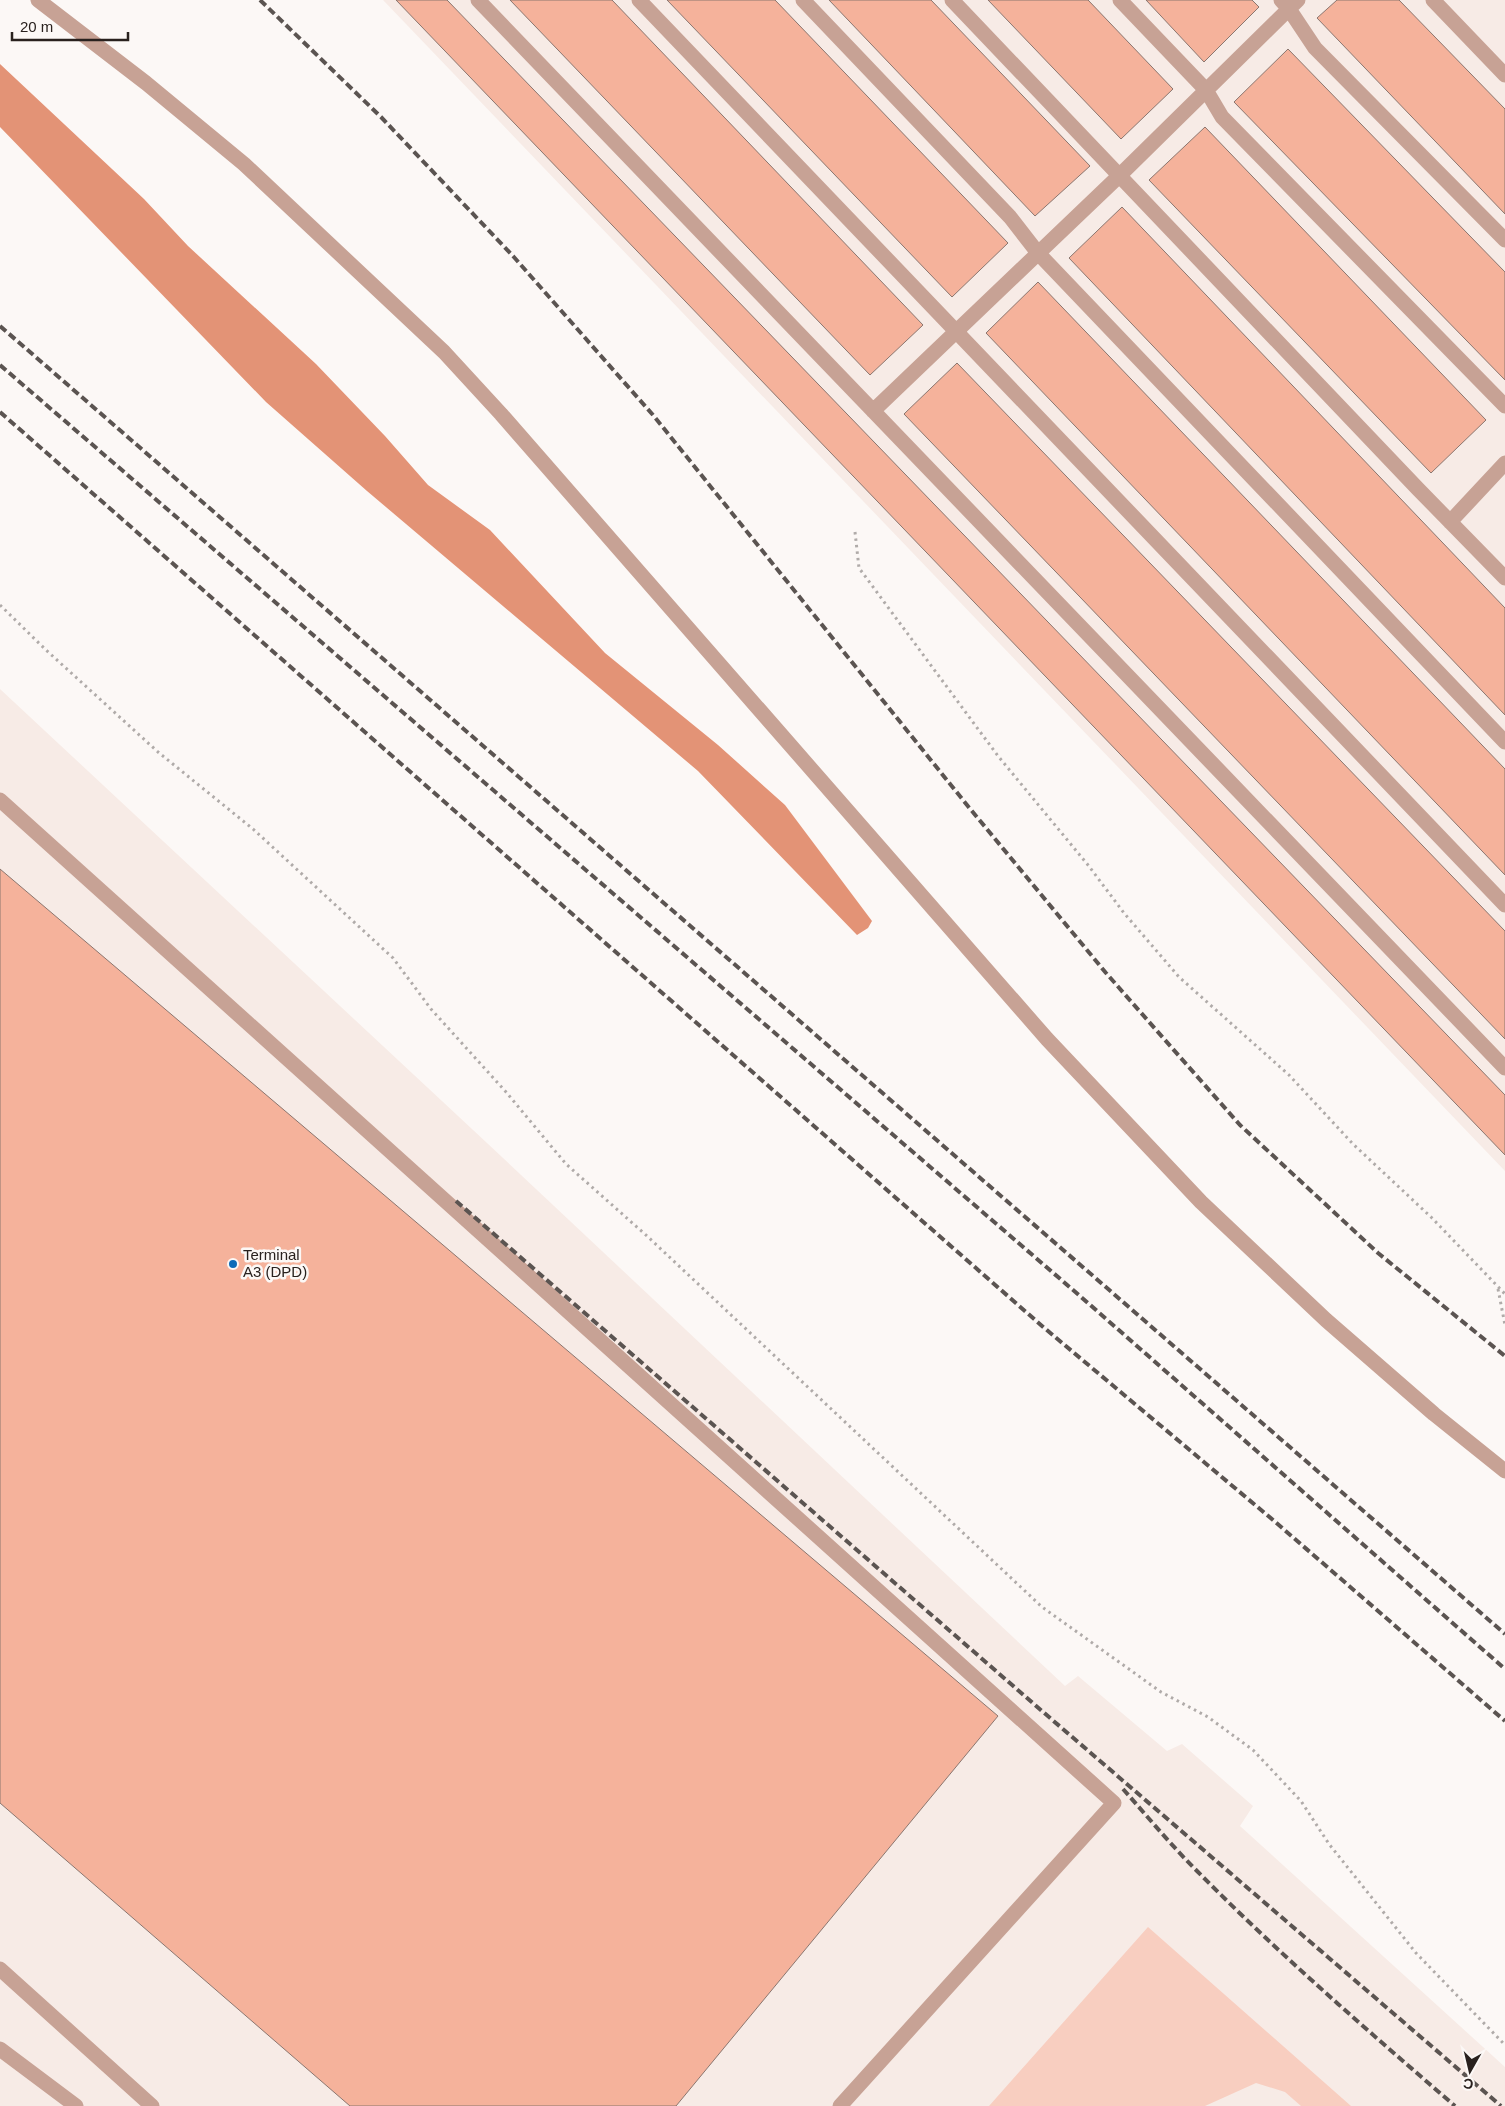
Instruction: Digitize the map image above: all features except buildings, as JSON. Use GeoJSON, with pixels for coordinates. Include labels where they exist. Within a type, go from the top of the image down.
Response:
{"type":"FeatureCollection","features":[{"type":"Feature","properties":{"kind":"street"},"geometry":{"type":"LineString","coordinates":[[38,0],[146,83],[244,164],[444,352],[508,422],[1047,1039],[1201,1202],[1333,1326],[1434,1414],[1505,1471]]}},
{"type":"Feature","properties":{"kind":"street"},"geometry":{"type":"LineString","coordinates":[[478,0],[1505,1068]]}},
{"type":"Feature","properties":{"kind":"street"},"geometry":{"type":"LineString","coordinates":[[639,0],[1505,904]]}},
{"type":"Feature","properties":{"kind":"street"},"geometry":{"type":"LineString","coordinates":[[802,0],[1010,217],[1038,253],[1505,742]]}},
{"type":"Feature","properties":{"kind":"street"},"geometry":{"type":"LineString","coordinates":[[952,0],[1505,578]]}},
{"type":"Feature","properties":{"kind":"street"},"geometry":{"type":"LineString","coordinates":[[1120,0],[1206,90],[1222,116],[1505,406]]}},
{"type":"Feature","properties":{"kind":"street"},"geometry":{"type":"LineString","coordinates":[[1433,0],[1505,75]]}},
{"type":"Feature","properties":{"kind":"street"},"geometry":{"type":"LineString","coordinates":[[873,411],[1119,176],[1206,90],[1289,3],[1315,48],[1505,240]]}},
{"type":"Feature","properties":{"kind":"street"},"geometry":{"type":"LineString","coordinates":[[1450,522],[1505,463]]}},
{"type":"Feature","properties":{"kind":"street"},"geometry":{"type":"LineString","coordinates":[[0,800],[1114,1803],[840,2106]]}},
{"type":"Feature","properties":{"kind":"street"},"geometry":{"type":"LineString","coordinates":[[0,1969],[152,2106]]}},
{"type":"Feature","properties":{"kind":"street"},"geometry":{"type":"LineString","coordinates":[[0,2050],[76,2106]]}},
{"type":"Feature","properties":{"kind":"path"},"geometry":{"type":"LineString","coordinates":[[855,532],[859,568],[998,756],[1088,865],[1124,913],[1179,977],[1289,1075],[1353,1144],[1432,1218],[1498,1289],[1505,1294]]}},
{"type":"Feature","properties":{"kind":"path"},"geometry":{"type":"LineString","coordinates":[[0,605],[46,650],[144,739],[253,829],[393,958],[431,1009],[506,1092],[566,1164],[647,1236],[1042,1607],[1161,1692],[1208,1717],[1253,1750],[1301,1800],[1329,1844],[1416,1953],[1505,2045]]}},
{"type":"Feature","properties":{"kind":"path"},"geometry":{"type":"LineString","coordinates":[[1498,1289],[1505,1325]]}},
{"type":"Feature","properties":{"kind":"shaded area"},"geometry":{"type":"Polygon","coordinates":[[[383,0],[1505,0],[1505,1171],[383,0]]]}},
{"type":"Feature","properties":{"kind":"shaded area"},"geometry":{"type":"Polygon","coordinates":[[[0,64],[144,199],[188,246],[316,364],[385,436],[428,485],[490,530],[605,653],[718,745],[785,805],[872,921],[868,928],[857,935],[698,771],[367,491],[266,402],[0,127],[0,64]]]}},
{"type":"Feature","properties":{"kind":"shaded area","name":"Terminal A3 (DPD)"},"geometry":{"type":"Polygon","coordinates":[[[0,689],[1065,1686],[1078,1676],[1167,1751],[1182,1744],[1253,1806],[1240,1826],[1505,2067],[1505,2106],[0,2106],[0,689]]]}},
{"type":"Feature","properties":{"kind":"shaded area"},"geometry":{"type":"Polygon","coordinates":[[[1148,1927],[1351,2106],[1301,2106],[1285,2092],[1256,2083],[1205,2106],[989,2106],[1148,1927]]]}},
{"type":"Feature","properties":{"kind":"railway"},"geometry":{"type":"LineString","coordinates":[[260,0],[381,117],[513,256],[653,415],[967,805],[1106,973],[1240,1125],[1378,1253],[1505,1356]]}},
{"type":"Feature","properties":{"kind":"railway"},"geometry":{"type":"LineString","coordinates":[[0,326],[1505,1634]]}},
{"type":"Feature","properties":{"kind":"railway"},"geometry":{"type":"LineString","coordinates":[[0,365],[1080,1296],[1505,1669]]}},
{"type":"Feature","properties":{"kind":"railway"},"geometry":{"type":"LineString","coordinates":[[0,412],[1042,1326],[1273,1520],[1505,1721]]}},
{"type":"Feature","properties":{"kind":"railway"},"geometry":{"type":"LineString","coordinates":[[456,1201],[1035,1705],[1501,2106]]}},
{"type":"Feature","properties":{"kind":"railway"},"geometry":{"type":"LineString","coordinates":[[1123,1789],[1168,1841],[1228,1902],[1291,1962],[1455,2106]]}},
{"type":"Feature","properties":{"kind":"place","name":"Terminal A3 (DPD)"},"geometry":{"type":"Point","coordinates":[233,1264]}}]}
